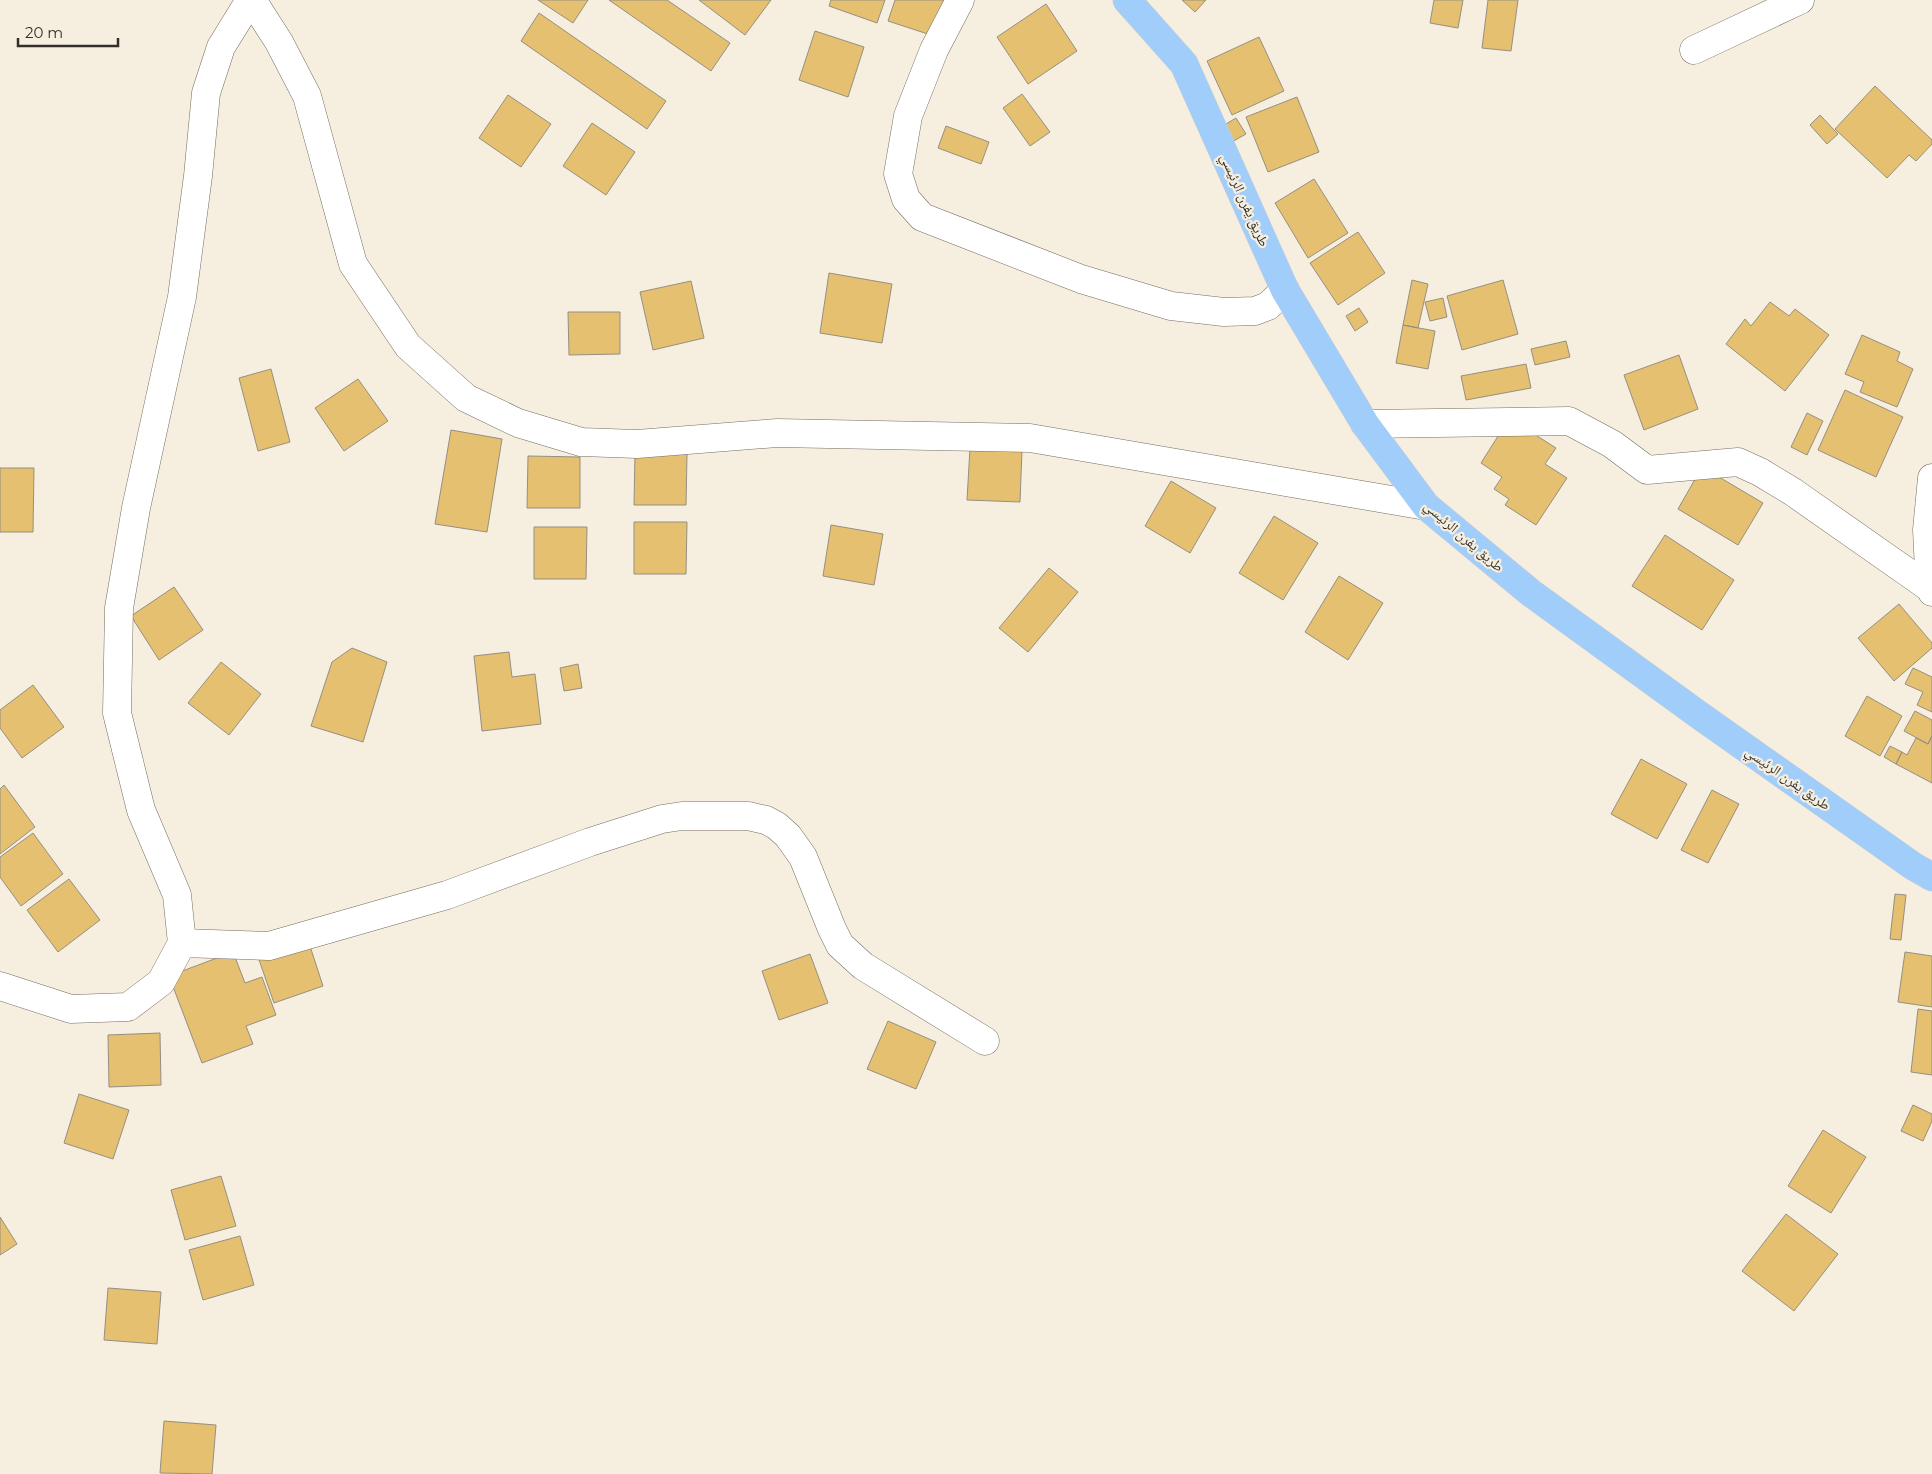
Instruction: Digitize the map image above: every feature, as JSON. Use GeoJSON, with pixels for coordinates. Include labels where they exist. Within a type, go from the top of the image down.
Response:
{"type":"FeatureCollection","features":[{"type":"Feature","properties":{"kind":"main road","name":"طريق يفرن الرئيسي"},"geometry":{"type":"LineString","coordinates":[[1126,0],[1184,64],[1285,290],[1365,424],[1426,506],[1547,605],[1715,727],[1913,866],[1932,877]]}},
{"type":"Feature","properties":{"kind":"street"},"geometry":{"type":"LineString","coordinates":[[0,986],[71,1009],[128,1007],[161,982],[182,943],[177,895],[141,810],[117,713],[119,608],[136,508],[182,297],[198,176],[206,93],[220,46],[251,0],[279,42],[308,96],[353,264],[408,346],[466,398],[518,424],[581,442],[637,444],[777,434],[1030,438],[1426,506]]}},
{"type":"Feature","properties":{"kind":"street"},"geometry":{"type":"LineString","coordinates":[[960,0],[934,50],[908,116],[898,174],[906,199],[922,217],[1082,279],[1171,306],[1224,312],[1254,312],[1268,306],[1285,290]]}},
{"type":"Feature","properties":{"kind":"street"},"geometry":{"type":"LineString","coordinates":[[1694,50],[1800,0]]}},
{"type":"Feature","properties":{"kind":"street"},"geometry":{"type":"LineString","coordinates":[[1365,424],[1569,421],[1612,444],[1647,470],[1738,462],[1760,472],[1792,492],[1931,590]]}},
{"type":"Feature","properties":{"kind":"street"},"geometry":{"type":"LineString","coordinates":[[1931,590],[1929,530],[1932,478]]}},
{"type":"Feature","properties":{"kind":"street"},"geometry":{"type":"LineString","coordinates":[[182,943],[269,946],[446,895],[590,842],[662,819],[682,816],[748,816],[766,820],[777,826],[788,836],[803,857],[840,945],[863,966],[985,1041]]}},
{"type":"Feature","properties":{"kind":"building"},"geometry":{"type":"Polygon","coordinates":[[[538,0],[588,0],[573,23],[538,0]]]}},
{"type":"Feature","properties":{"kind":"building"},"geometry":{"type":"Polygon","coordinates":[[[609,0],[667,0],[730,43],[711,71],[609,0]]]}},
{"type":"Feature","properties":{"kind":"building"},"geometry":{"type":"Polygon","coordinates":[[[699,0],[771,0],[745,35],[699,0]]]}},
{"type":"Feature","properties":{"kind":"building"},"geometry":{"type":"Polygon","coordinates":[[[831,0],[885,0],[877,23],[829,6],[831,0]]]}},
{"type":"Feature","properties":{"kind":"building"},"geometry":{"type":"Polygon","coordinates":[[[895,0],[949,0],[937,37],[888,21],[895,0]]]}},
{"type":"Feature","properties":{"kind":"building"},"geometry":{"type":"Polygon","coordinates":[[[1182,0],[1206,0],[1195,12],[1182,0]]]}},
{"type":"Feature","properties":{"kind":"building"},"geometry":{"type":"Polygon","coordinates":[[[1434,0],[1463,0],[1458,28],[1430,23],[1434,0]]]}},
{"type":"Feature","properties":{"kind":"building"},"geometry":{"type":"Polygon","coordinates":[[[1488,0],[1518,0],[1511,51],[1482,48],[1488,0]]]}},
{"type":"Feature","properties":{"kind":"building"},"geometry":{"type":"Polygon","coordinates":[[[1046,4],[1077,51],[1028,84],[997,37],[1046,4]]]}},
{"type":"Feature","properties":{"kind":"building"},"geometry":{"type":"Polygon","coordinates":[[[539,13],[666,101],[647,129],[521,41],[539,13]]]}},
{"type":"Feature","properties":{"kind":"building"},"geometry":{"type":"Polygon","coordinates":[[[815,31],[864,47],[848,97],[799,80],[815,31]]]}},
{"type":"Feature","properties":{"kind":"building"},"geometry":{"type":"Polygon","coordinates":[[[1259,37],[1284,91],[1232,115],[1207,61],[1259,37]]]}},
{"type":"Feature","properties":{"kind":"building"},"geometry":{"type":"Polygon","coordinates":[[[1875,86],[1932,140],[1932,144],[1916,161],[1909,155],[1887,178],[1835,129],[1875,86]]]}},
{"type":"Feature","properties":{"kind":"building"},"geometry":{"type":"Polygon","coordinates":[[[1022,94],[1050,132],[1030,146],[1003,108],[1022,94]]]}},
{"type":"Feature","properties":{"kind":"building"},"geometry":{"type":"Polygon","coordinates":[[[508,95],[551,124],[521,167],[479,138],[508,95]]]}},
{"type":"Feature","properties":{"kind":"building"},"geometry":{"type":"Polygon","coordinates":[[[1297,97],[1319,152],[1268,172],[1246,117],[1297,97]]]}},
{"type":"Feature","properties":{"kind":"building"},"geometry":{"type":"Polygon","coordinates":[[[1820,115],[1838,134],[1827,144],[1810,125],[1820,115]]]}},
{"type":"Feature","properties":{"kind":"building"},"geometry":{"type":"Polygon","coordinates":[[[1236,118],[1246,134],[1230,143],[1221,127],[1236,118]]]}},
{"type":"Feature","properties":{"kind":"building"},"geometry":{"type":"Polygon","coordinates":[[[592,123],[635,152],[606,195],[563,166],[592,123]]]}},
{"type":"Feature","properties":{"kind":"building"},"geometry":{"type":"Polygon","coordinates":[[[946,126],[989,142],[981,164],[938,148],[946,126]]]}},
{"type":"Feature","properties":{"kind":"building"},"geometry":{"type":"Polygon","coordinates":[[[1314,179],[1348,233],[1308,258],[1275,203],[1314,179]]]}},
{"type":"Feature","properties":{"kind":"building"},"geometry":{"type":"Polygon","coordinates":[[[1358,232],[1385,273],[1338,305],[1310,263],[1358,232]]]}},
{"type":"Feature","properties":{"kind":"building"},"geometry":{"type":"Polygon","coordinates":[[[829,273],[892,284],[882,343],[820,333],[829,273]]]}},
{"type":"Feature","properties":{"kind":"building"},"geometry":{"type":"Polygon","coordinates":[[[1412,280],[1428,284],[1418,328],[1403,325],[1412,280]]]}},
{"type":"Feature","properties":{"kind":"building"},"geometry":{"type":"Polygon","coordinates":[[[1503,280],[1518,334],[1462,350],[1447,296],[1503,280]]]}},
{"type":"Feature","properties":{"kind":"building"},"geometry":{"type":"Polygon","coordinates":[[[691,281],[704,338],[653,350],[640,292],[691,281]]]}},
{"type":"Feature","properties":{"kind":"building"},"geometry":{"type":"Polygon","coordinates":[[[1443,298],[1447,317],[1430,321],[1425,302],[1443,298]]]}},
{"type":"Feature","properties":{"kind":"building"},"geometry":{"type":"Polygon","coordinates":[[[1770,302],[1789,316],[1795,309],[1829,335],[1785,391],[1726,344],[1745,319],[1751,326],[1770,302]]]}},
{"type":"Feature","properties":{"kind":"building"},"geometry":{"type":"Polygon","coordinates":[[[1359,308],[1368,322],[1355,331],[1346,316],[1359,308]]]}},
{"type":"Feature","properties":{"kind":"building"},"geometry":{"type":"Polygon","coordinates":[[[568,312],[620,312],[620,354],[569,355],[568,312]]]}},
{"type":"Feature","properties":{"kind":"building"},"geometry":{"type":"Polygon","coordinates":[[[1403,325],[1435,331],[1428,369],[1396,363],[1403,325]]]}},
{"type":"Feature","properties":{"kind":"building"},"geometry":{"type":"Polygon","coordinates":[[[1862,335],[1900,352],[1897,361],[1913,369],[1897,407],[1860,392],[1864,382],[1845,374],[1862,335]]]}},
{"type":"Feature","properties":{"kind":"building"},"geometry":{"type":"Polygon","coordinates":[[[1566,341],[1570,357],[1535,365],[1531,349],[1566,341]]]}},
{"type":"Feature","properties":{"kind":"building"},"geometry":{"type":"Polygon","coordinates":[[[1679,355],[1698,409],[1644,430],[1624,375],[1679,355]]]}},
{"type":"Feature","properties":{"kind":"building"},"geometry":{"type":"Polygon","coordinates":[[[1526,364],[1531,388],[1466,400],[1461,376],[1526,364]]]}},
{"type":"Feature","properties":{"kind":"building"},"geometry":{"type":"Polygon","coordinates":[[[271,369],[290,442],[258,451],[239,378],[271,369]]]}},
{"type":"Feature","properties":{"kind":"building"},"geometry":{"type":"Polygon","coordinates":[[[358,379],[388,421],[344,451],[315,408],[358,379]]]}},
{"type":"Feature","properties":{"kind":"building"},"geometry":{"type":"Polygon","coordinates":[[[1845,390],[1903,417],[1876,477],[1818,450],[1845,390]]]}},
{"type":"Feature","properties":{"kind":"building"},"geometry":{"type":"Polygon","coordinates":[[[1807,413],[1823,421],[1807,455],[1791,447],[1807,413]]]}},
{"type":"Feature","properties":{"kind":"building"},"geometry":{"type":"Polygon","coordinates":[[[451,430],[502,439],[487,532],[435,524],[451,430]]]}},
{"type":"Feature","properties":{"kind":"building"},"geometry":{"type":"Polygon","coordinates":[[[1500,433],[1534,434],[1556,448],[1545,464],[1567,478],[1536,525],[1505,505],[1509,499],[1494,489],[1502,477],[1481,463],[1500,433]]]}},
{"type":"Feature","properties":{"kind":"building"},"geometry":{"type":"Polygon","coordinates":[[[970,448],[1022,450],[1020,502],[967,500],[970,448]]]}},
{"type":"Feature","properties":{"kind":"building"},"geometry":{"type":"Polygon","coordinates":[[[635,453],[687,454],[686,505],[634,505],[635,453]]]}},
{"type":"Feature","properties":{"kind":"building"},"geometry":{"type":"Polygon","coordinates":[[[528,456],[580,457],[580,508],[527,508],[528,456]]]}},
{"type":"Feature","properties":{"kind":"building"},"geometry":{"type":"Polygon","coordinates":[[[1702,467],[1763,503],[1738,545],[1678,509],[1702,467]]]}},
{"type":"Feature","properties":{"kind":"building"},"geometry":{"type":"Polygon","coordinates":[[[0,468],[34,468],[33,532],[0,532],[0,468]]]}},
{"type":"Feature","properties":{"kind":"building"},"geometry":{"type":"Polygon","coordinates":[[[1171,481],[1216,508],[1190,553],[1145,526],[1171,481]]]}},
{"type":"Feature","properties":{"kind":"building"},"geometry":{"type":"Polygon","coordinates":[[[1274,516],[1318,543],[1283,600],[1239,573],[1274,516]]]}},
{"type":"Feature","properties":{"kind":"building"},"geometry":{"type":"Polygon","coordinates":[[[634,522],[687,522],[686,574],[634,574],[634,522]]]}},
{"type":"Feature","properties":{"kind":"building"},"geometry":{"type":"Polygon","coordinates":[[[831,525],[883,534],[874,585],[823,576],[831,525]]]}},
{"type":"Feature","properties":{"kind":"building"},"geometry":{"type":"Polygon","coordinates":[[[534,527],[587,527],[586,579],[534,579],[534,527]]]}},
{"type":"Feature","properties":{"kind":"building"},"geometry":{"type":"Polygon","coordinates":[[[1665,535],[1734,580],[1702,630],[1632,586],[1665,535]]]}},
{"type":"Feature","properties":{"kind":"building"},"geometry":{"type":"Polygon","coordinates":[[[1049,568],[1078,592],[1028,652],[999,628],[1049,568]]]}},
{"type":"Feature","properties":{"kind":"building"},"geometry":{"type":"Polygon","coordinates":[[[1339,576],[1383,603],[1348,660],[1305,632],[1339,576]]]}},
{"type":"Feature","properties":{"kind":"building"},"geometry":{"type":"Polygon","coordinates":[[[174,587],[203,630],[159,660],[131,616],[174,587]]]}},
{"type":"Feature","properties":{"kind":"building"},"geometry":{"type":"Polygon","coordinates":[[[1899,604],[1932,643],[1932,648],[1894,681],[1858,638],[1899,604]]]}},
{"type":"Feature","properties":{"kind":"building"},"geometry":{"type":"Polygon","coordinates":[[[352,648],[387,662],[363,742],[311,726],[332,662],[352,648]]]}},
{"type":"Feature","properties":{"kind":"building"},"geometry":{"type":"Polygon","coordinates":[[[509,652],[512,677],[535,674],[541,724],[482,731],[474,656],[509,652]]]}},
{"type":"Feature","properties":{"kind":"building"},"geometry":{"type":"Polygon","coordinates":[[[221,662],[261,694],[229,735],[188,703],[221,662]]]}},
{"type":"Feature","properties":{"kind":"building"},"geometry":{"type":"Polygon","coordinates":[[[578,664],[582,688],[564,691],[560,668],[578,664]]]}},
{"type":"Feature","properties":{"kind":"building"},"geometry":{"type":"Polygon","coordinates":[[[1913,668],[1932,677],[1932,712],[1917,705],[1923,692],[1905,684],[1913,668]]]}},
{"type":"Feature","properties":{"kind":"building"},"geometry":{"type":"Polygon","coordinates":[[[33,685],[64,727],[22,758],[0,728],[0,710],[33,685]]]}},
{"type":"Feature","properties":{"kind":"building"},"geometry":{"type":"Polygon","coordinates":[[[1867,696],[1902,716],[1880,756],[1845,736],[1867,696]]]}},
{"type":"Feature","properties":{"kind":"building"},"geometry":{"type":"Polygon","coordinates":[[[1915,711],[1932,720],[1932,736],[1928,744],[1904,731],[1915,711]]]}},
{"type":"Feature","properties":{"kind":"building"},"geometry":{"type":"Polygon","coordinates":[[[1932,736],[1932,783],[1896,764],[1902,752],[1907,755],[1916,738],[1928,744],[1932,736]]]}},
{"type":"Feature","properties":{"kind":"building"},"geometry":{"type":"Polygon","coordinates":[[[1890,746],[1902,752],[1896,764],[1884,757],[1890,746]]]}},
{"type":"Feature","properties":{"kind":"building"},"geometry":{"type":"Polygon","coordinates":[[[1641,759],[1687,784],[1657,839],[1611,814],[1641,759]]]}},
{"type":"Feature","properties":{"kind":"building"},"geometry":{"type":"Polygon","coordinates":[[[4,785],[35,827],[0,854],[0,789],[4,785]]]}},
{"type":"Feature","properties":{"kind":"building"},"geometry":{"type":"Polygon","coordinates":[[[1712,790],[1739,804],[1708,863],[1681,850],[1712,790]]]}},
{"type":"Feature","properties":{"kind":"building"},"geometry":{"type":"Polygon","coordinates":[[[33,833],[63,874],[21,906],[0,877],[0,857],[33,833]]]}},
{"type":"Feature","properties":{"kind":"building"},"geometry":{"type":"Polygon","coordinates":[[[69,879],[100,920],[58,952],[27,910],[69,879]]]}},
{"type":"Feature","properties":{"kind":"building"},"geometry":{"type":"Polygon","coordinates":[[[1895,894],[1906,895],[1901,940],[1890,939],[1895,894]]]}},
{"type":"Feature","properties":{"kind":"building"},"geometry":{"type":"Polygon","coordinates":[[[307,937],[323,986],[274,1003],[257,954],[307,937]]]}},
{"type":"Feature","properties":{"kind":"building"},"geometry":{"type":"Polygon","coordinates":[[[233,952],[245,983],[262,977],[276,1015],[246,1026],[253,1044],[202,1063],[169,976],[233,952]]]}},
{"type":"Feature","properties":{"kind":"building"},"geometry":{"type":"Polygon","coordinates":[[[1905,952],[1932,956],[1932,1007],[1898,1002],[1905,952]]]}},
{"type":"Feature","properties":{"kind":"building"},"geometry":{"type":"Polygon","coordinates":[[[810,954],[828,1003],[779,1020],[762,971],[810,954]]]}},
{"type":"Feature","properties":{"kind":"building"},"geometry":{"type":"Polygon","coordinates":[[[1918,1009],[1932,1011],[1932,1075],[1911,1072],[1918,1009]]]}},
{"type":"Feature","properties":{"kind":"building"},"geometry":{"type":"Polygon","coordinates":[[[888,1021],[936,1042],[916,1089],[867,1069],[888,1021]]]}},
{"type":"Feature","properties":{"kind":"building"},"geometry":{"type":"Polygon","coordinates":[[[160,1033],[161,1085],[109,1087],[108,1035],[160,1033]]]}},
{"type":"Feature","properties":{"kind":"building"},"geometry":{"type":"Polygon","coordinates":[[[79,1094],[129,1110],[113,1159],[64,1143],[79,1094]]]}},
{"type":"Feature","properties":{"kind":"building"},"geometry":{"type":"Polygon","coordinates":[[[1913,1105],[1932,1114],[1932,1121],[1923,1141],[1901,1131],[1913,1105]]]}},
{"type":"Feature","properties":{"kind":"building"},"geometry":{"type":"Polygon","coordinates":[[[1823,1130],[1866,1157],[1831,1213],[1788,1186],[1823,1130]]]}},
{"type":"Feature","properties":{"kind":"building"},"geometry":{"type":"Polygon","coordinates":[[[221,1176],[236,1226],[185,1240],[171,1190],[221,1176]]]}},
{"type":"Feature","properties":{"kind":"building"},"geometry":{"type":"Polygon","coordinates":[[[1786,1214],[1838,1254],[1794,1311],[1742,1271],[1786,1214]]]}},
{"type":"Feature","properties":{"kind":"building"},"geometry":{"type":"Polygon","coordinates":[[[0,1217],[17,1244],[0,1255],[0,1217]]]}},
{"type":"Feature","properties":{"kind":"building"},"geometry":{"type":"Polygon","coordinates":[[[240,1236],[254,1285],[203,1300],[189,1250],[240,1236]]]}},
{"type":"Feature","properties":{"kind":"building"},"geometry":{"type":"Polygon","coordinates":[[[108,1288],[161,1292],[157,1344],[104,1340],[108,1288]]]}},
{"type":"Feature","properties":{"kind":"building"},"geometry":{"type":"Polygon","coordinates":[[[164,1421],[216,1425],[212,1474],[160,1473],[164,1421]]]}}]}
